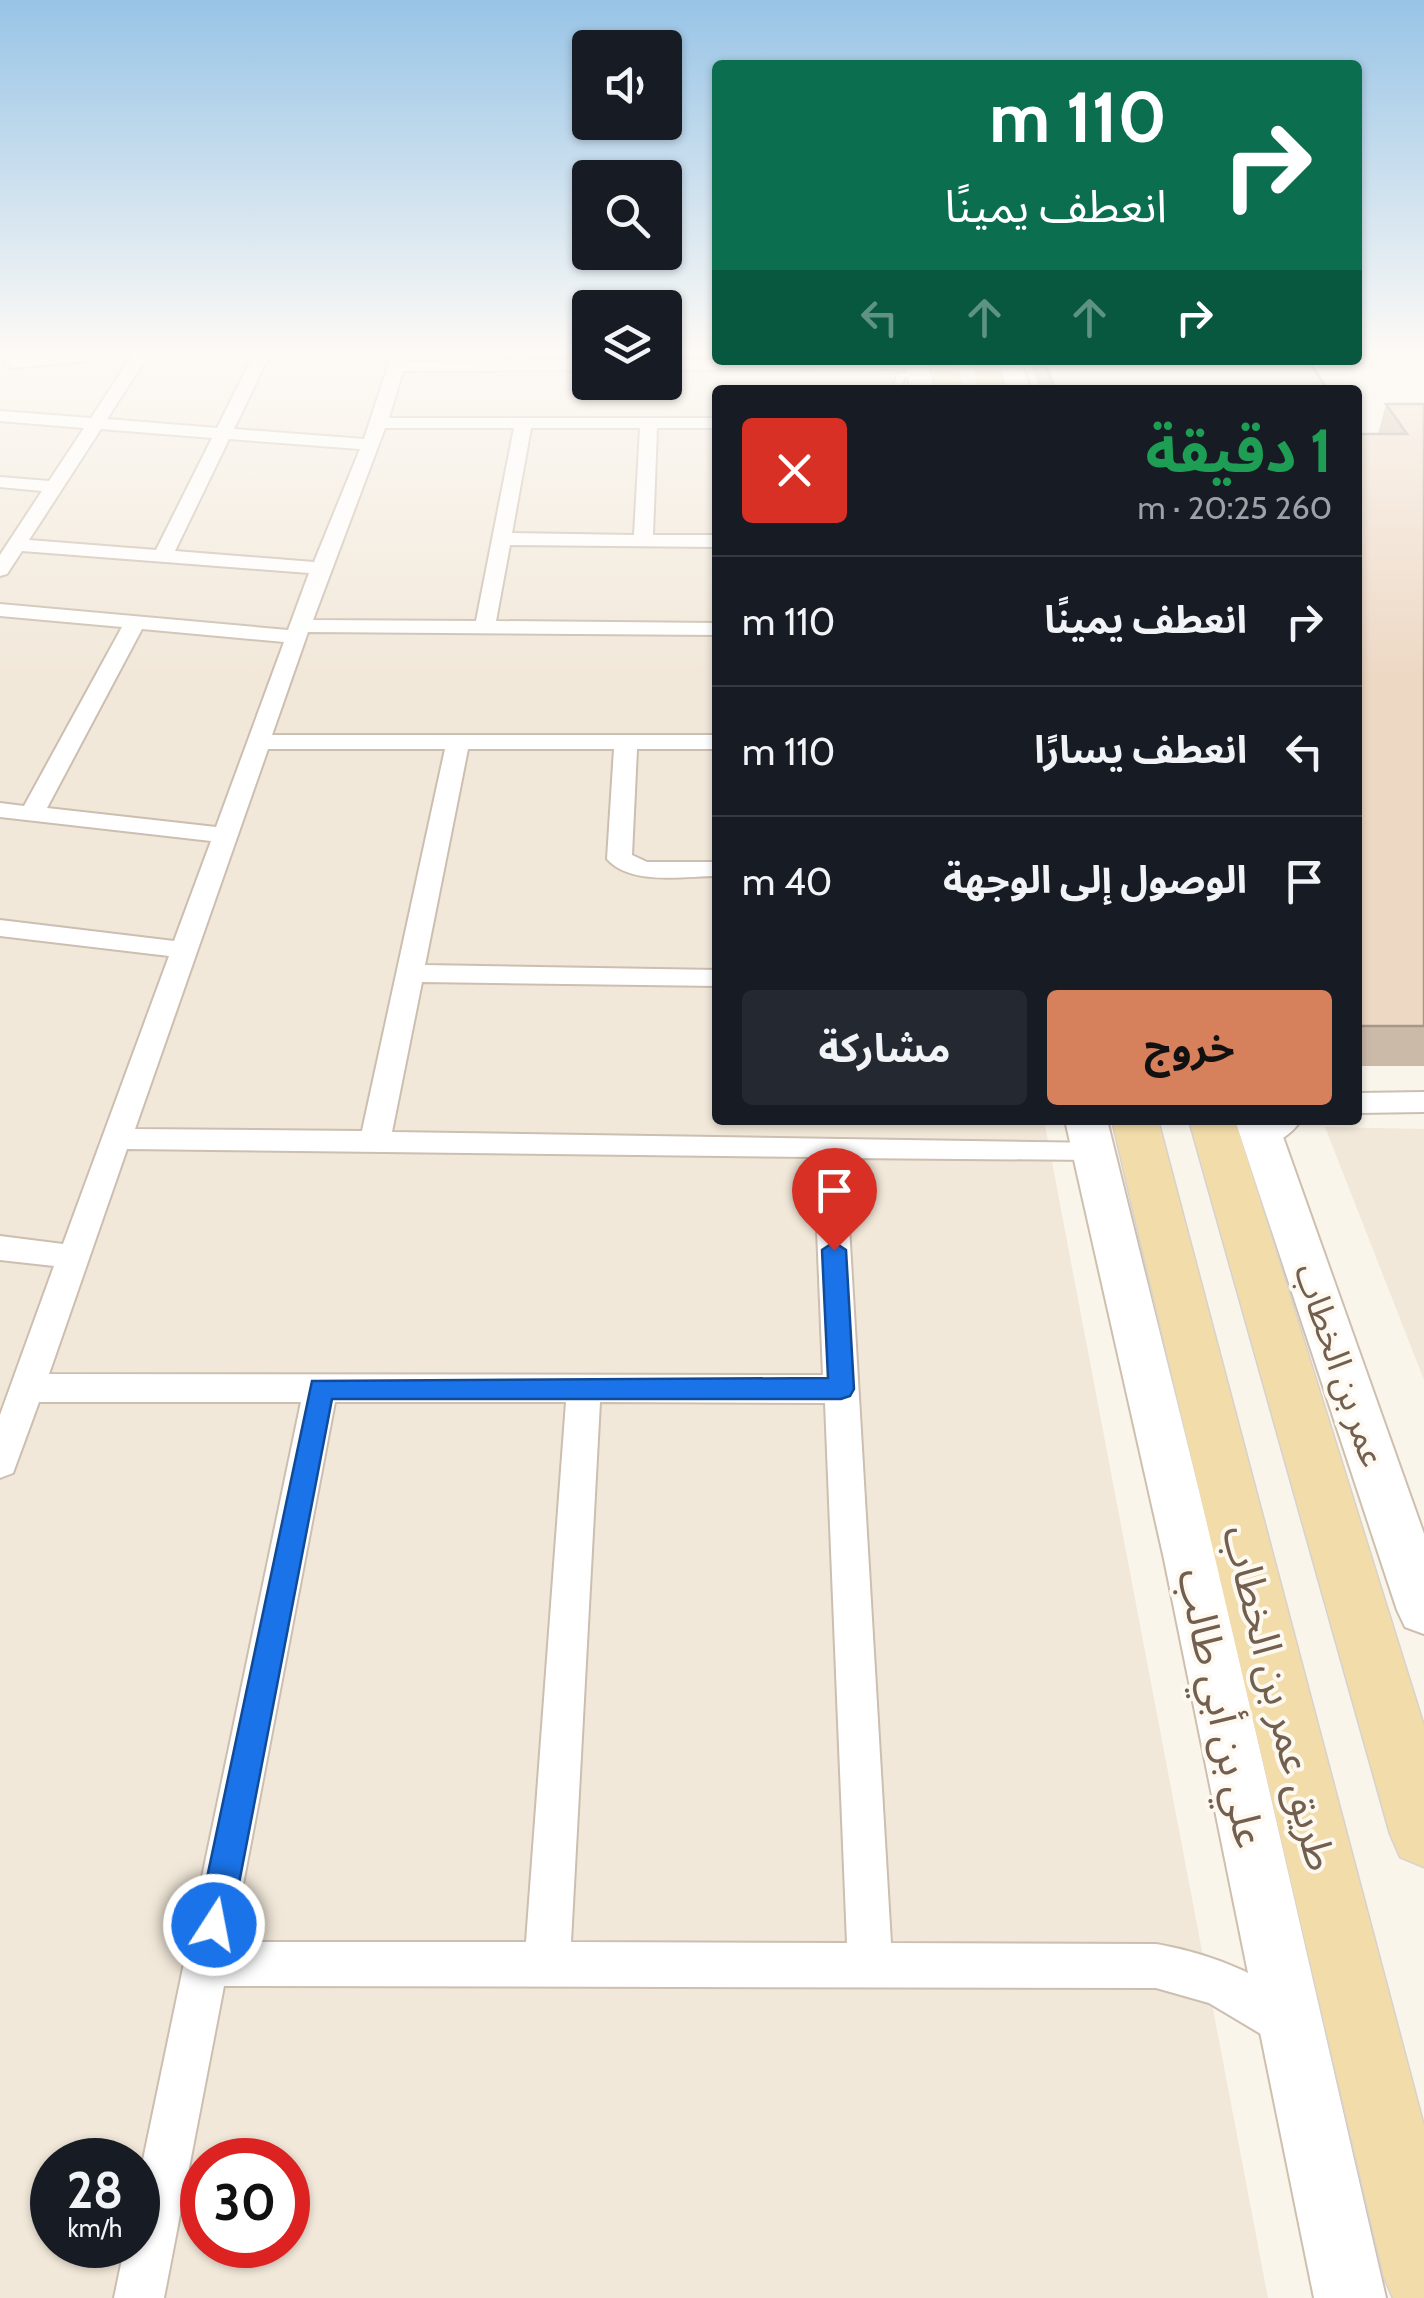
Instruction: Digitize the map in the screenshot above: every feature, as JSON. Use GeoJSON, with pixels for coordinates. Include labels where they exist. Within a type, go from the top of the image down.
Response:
{"type":"FeatureCollection","features":[{"type":"Feature","properties":{"kind":"main road"},"geometry":{"type":"LineString","coordinates":[[1254,1125],[1343,1561],[1424,1834]]}},
{"type":"Feature","properties":{"kind":"main road","name":"طريق عمر بن الخطاب"},"geometry":{"type":"LineString","coordinates":[[1105,1130],[1226,1479],[1424,2276]]}},
{"type":"Feature","properties":{"kind":"street"},"geometry":{"type":"LineString","coordinates":[[0,570],[72,461]]}},
{"type":"Feature","properties":{"kind":"street"},"geometry":{"type":"LineString","coordinates":[[163,556],[210,461]]}},
{"type":"Feature","properties":{"kind":"street"},"geometry":{"type":"LineString","coordinates":[[0,1463],[321,568],[363,461]]}},
{"type":"Feature","properties":{"kind":"street"},"geometry":{"type":"LineString","coordinates":[[485,628],[515,461]]}},
{"type":"Feature","properties":{"kind":"street"},"geometry":{"type":"LineString","coordinates":[[643,540],[647,461]]}},
{"type":"Feature","properties":{"kind":"street"},"geometry":{"type":"LineString","coordinates":[[0,482],[55,487]]}},
{"type":"Feature","properties":{"kind":"street"},"geometry":{"type":"LineString","coordinates":[[501,540],[712,540]]}},
{"type":"Feature","properties":{"kind":"street"},"geometry":{"type":"LineString","coordinates":[[17,544],[321,568]]}},
{"type":"Feature","properties":{"kind":"street"},"geometry":{"type":"LineString","coordinates":[[0,610],[298,632],[485,628],[712,630]]}},
{"type":"Feature","properties":{"kind":"street"},"geometry":{"type":"LineString","coordinates":[[32,813],[135,622]]}},
{"type":"Feature","properties":{"kind":"street"},"geometry":{"type":"LineString","coordinates":[[259,742],[712,742]]}},
{"type":"Feature","properties":{"kind":"street"},"geometry":{"type":"LineString","coordinates":[[376,1142],[458,742]]}},
{"type":"Feature","properties":{"kind":"street"},"geometry":{"type":"LineString","coordinates":[[626,742],[619,860],[635,868],[712,869]]}},
{"type":"Feature","properties":{"kind":"street"},"geometry":{"type":"LineString","coordinates":[[0,810],[226,835]]}},
{"type":"Feature","properties":{"kind":"street"},"geometry":{"type":"LineString","coordinates":[[0,928],[184,950]]}},
{"type":"Feature","properties":{"kind":"street"},"geometry":{"type":"LineString","coordinates":[[410,973],[712,978]]}},
{"type":"Feature","properties":{"kind":"street"},"geometry":{"type":"LineString","coordinates":[[1362,1103],[1424,1102]]}},
{"type":"Feature","properties":{"kind":"street","name":"عمر بن الخطاب"},"geometry":{"type":"LineString","coordinates":[[1254,1125],[1420,1588]]}},
{"type":"Feature","properties":{"kind":"street"},"geometry":{"type":"LineString","coordinates":[[116,1139],[829,1147],[1105,1130]]}},
{"type":"Feature","properties":{"kind":"street","name":"علي بن أبي طالب"},"geometry":{"type":"LineString","coordinates":[[1105,1130],[1190,1559],[1350,2298]]}},
{"type":"Feature","properties":{"kind":"street"},"geometry":{"type":"LineString","coordinates":[[829,1147],[870,1966]]}},
{"type":"Feature","properties":{"kind":"street"},"geometry":{"type":"LineString","coordinates":[[0,1248],[74,1257]]}},
{"type":"Feature","properties":{"kind":"street"},"geometry":{"type":"LineString","coordinates":[[27,1388],[841,1389]]}},
{"type":"Feature","properties":{"kind":"street"},"geometry":{"type":"LineString","coordinates":[[139,2298],[321,1388]]}},
{"type":"Feature","properties":{"kind":"street"},"geometry":{"type":"LineString","coordinates":[[547,1965],[584,1389]]}},
{"type":"Feature","properties":{"kind":"street"},"geometry":{"type":"LineString","coordinates":[[1343,1561],[1375,1464]]}},
{"type":"Feature","properties":{"kind":"street"},"geometry":{"type":"LineString","coordinates":[[1190,1559],[1226,1479]]}},
{"type":"Feature","properties":{"kind":"street"},"geometry":{"type":"LineString","coordinates":[[206,1964],[1156,1966],[1213,1980],[1254,2002],[1292,2031]]}},
{"type":"Feature","properties":{"kind":"shaded area"},"geometry":{"type":"Polygon","coordinates":[[[0,461],[712,461],[712,1125],[1045,1125],[1268,2298],[0,2298],[0,461]]]}},
{"type":"Feature","properties":{"kind":"shaded area"},"geometry":{"type":"Polygon","coordinates":[[[1325,1127],[1424,1129],[1424,1380],[1325,1127]]]}},
{"type":"Feature","properties":{"kind":"building"},"geometry":{"type":"Polygon","coordinates":[[[1362,461],[1424,461],[1424,1026],[1362,1026],[1362,461]]]}},
{"type":"Feature","properties":{"kind":"route"},"geometry":{"type":"LineString","coordinates":[[214,1925],[321,1388],[841,1389],[834,1250]]}}]}
